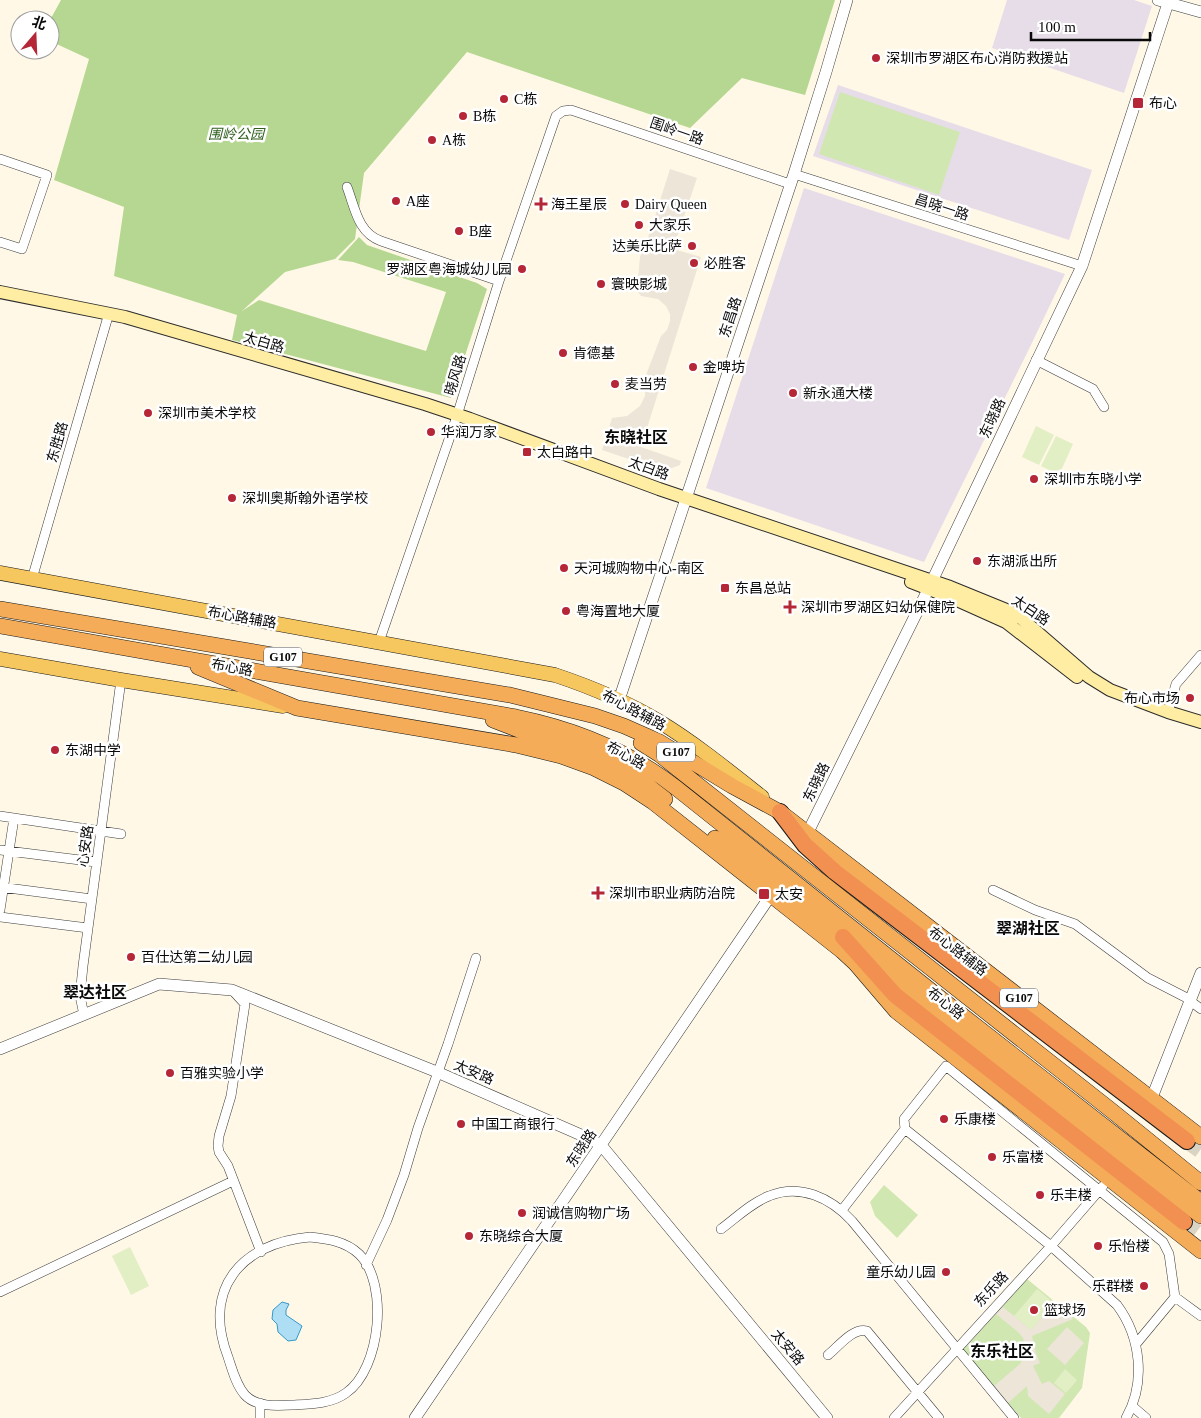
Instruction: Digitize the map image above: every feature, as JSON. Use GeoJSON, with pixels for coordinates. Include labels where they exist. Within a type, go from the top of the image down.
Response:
{"type":"FeatureCollection","features":[{"type":"Feature","properties":{"kind":"highway","name":"布心路"},"geometry":{"type":"LineString","coordinates":[[0,609],[510,695],[612,721],[658,741],[732,786],[780,812]]}},
{"type":"Feature","properties":{"kind":"highway","name":"布心路"},"geometry":{"type":"LineString","coordinates":[[0,626],[533,720],[571,731],[616,749],[659,774],[1201,1202]]}},
{"type":"Feature","properties":{"kind":"highway"},"geometry":{"type":"LineString","coordinates":[[171,656],[297,708],[516,745],[561,756],[594,768],[624,784],[653,802],[848,957],[896,1011],[1104,1185],[1201,1251]]}},
{"type":"Feature","properties":{"kind":"highway"},"geometry":{"type":"LineString","coordinates":[[458,707],[524,732],[583,750],[627,771],[843,937],[1051,1102],[1201,1216]]}},
{"type":"Feature","properties":{"kind":"highway","name":"布心路"},"geometry":{"type":"LineString","coordinates":[[565,709],[611,727],[660,755],[1145,1134]]}},
{"type":"Feature","properties":{"kind":"highway","name":"布心路辅路"},"geometry":{"type":"LineString","coordinates":[[780,812],[1152,1100],[1194,1139]]}},
{"type":"Feature","properties":{"kind":"highway"},"geometry":{"type":"LineString","coordinates":[[780,812],[805,846],[835,872],[1194,1139]]}},
{"type":"Feature","properties":{"kind":"highway"},"geometry":{"type":"LineString","coordinates":[[843,937],[896,995],[1184,1222]]}},
{"type":"Feature","properties":{"kind":"highway"},"geometry":{"type":"LineString","coordinates":[[1145,1134],[1201,1169]]}},
{"type":"Feature","properties":{"kind":"highway"},"geometry":{"type":"LineString","coordinates":[[1145,1134],[1201,1183]]}},
{"type":"Feature","properties":{"kind":"main road","name":"太白路"},"geometry":{"type":"LineString","coordinates":[[0,292],[108,318],[407,407],[456,418],[686,501],[930,584],[1018,616],[1089,677],[1118,694],[1201,722]]}},
{"type":"Feature","properties":{"kind":"main road","name":"太白路"},"geometry":{"type":"LineString","coordinates":[[0,300],[108,318]]}},
{"type":"Feature","properties":{"kind":"main road","name":"布心路辅路"},"geometry":{"type":"LineString","coordinates":[[0,574],[555,675],[620,700],[660,722],[734,774],[780,812]]}},
{"type":"Feature","properties":{"kind":"main road","name":"太白路"},"geometry":{"type":"LineString","coordinates":[[930,584],[1012,625],[1099,693],[1201,730]]}},
{"type":"Feature","properties":{"kind":"main road"},"geometry":{"type":"LineString","coordinates":[[0,659],[297,708]]}},
{"type":"Feature","properties":{"kind":"street","name":"东昌路"},"geometry":{"type":"LineString","coordinates":[[620,700],[792,179],[848,0]]}},
{"type":"Feature","properties":{"kind":"street"},"geometry":{"type":"LineString","coordinates":[[1165,1],[1201,12]]}},
{"type":"Feature","properties":{"kind":"street","name":"东晓路"},"geometry":{"type":"LineString","coordinates":[[807,834],[930,584],[1082,266],[1165,1]]}},
{"type":"Feature","properties":{"kind":"street","name":"围岭一路"},"geometry":{"type":"LineString","coordinates":[[556,116],[571,110],[792,179]]}},
{"type":"Feature","properties":{"kind":"street","name":"晓风路"},"geometry":{"type":"LineString","coordinates":[[379,642],[456,418],[499,280],[556,116]]}},
{"type":"Feature","properties":{"kind":"street"},"geometry":{"type":"LineString","coordinates":[[0,159],[47,175],[22,249],[0,242]]}},
{"type":"Feature","properties":{"kind":"street","name":"昌晓一路"},"geometry":{"type":"LineString","coordinates":[[792,179],[1082,266]]}},
{"type":"Feature","properties":{"kind":"street"},"geometry":{"type":"LineString","coordinates":[[347,186],[362,226],[369,236],[499,280]]}},
{"type":"Feature","properties":{"kind":"street","name":"东胜路"},"geometry":{"type":"LineString","coordinates":[[32,579],[108,318]]}},
{"type":"Feature","properties":{"kind":"street"},"geometry":{"type":"LineString","coordinates":[[1036,360],[1093,389],[1104,407]]}},
{"type":"Feature","properties":{"kind":"street"},"geometry":{"type":"LineString","coordinates":[[1168,712],[1176,684],[1201,655]]}},
{"type":"Feature","properties":{"kind":"street","name":"心安路"},"geometry":{"type":"LineString","coordinates":[[84,1014],[80,989],[121,680]]}},
{"type":"Feature","properties":{"kind":"street"},"geometry":{"type":"LineString","coordinates":[[0,816],[121,834]]}},
{"type":"Feature","properties":{"kind":"street"},"geometry":{"type":"LineString","coordinates":[[0,910],[4,850],[14,818]]}},
{"type":"Feature","properties":{"kind":"street"},"geometry":{"type":"LineString","coordinates":[[4,850],[96,862]]}},
{"type":"Feature","properties":{"kind":"street"},"geometry":{"type":"LineString","coordinates":[[2,888],[92,899]]}},
{"type":"Feature","properties":{"kind":"street"},"geometry":{"type":"LineString","coordinates":[[993,890],[1035,910],[1074,924],[1148,978],[1201,1009]]}},
{"type":"Feature","properties":{"kind":"street","name":"东晓路"},"geometry":{"type":"LineString","coordinates":[[415,1418],[771,895]]}},
{"type":"Feature","properties":{"kind":"street"},"geometry":{"type":"LineString","coordinates":[[0,917],[88,928]]}},
{"type":"Feature","properties":{"kind":"street"},"geometry":{"type":"LineString","coordinates":[[366,1265],[404,1175],[476,958]]}},
{"type":"Feature","properties":{"kind":"street"},"geometry":{"type":"LineString","coordinates":[[1152,1100],[1201,973]]}},
{"type":"Feature","properties":{"kind":"street","name":"太安路"},"geometry":{"type":"LineString","coordinates":[[0,1049],[159,984],[232,990],[437,1072],[588,1138],[601,1146],[827,1418]]}},
{"type":"Feature","properties":{"kind":"street"},"geometry":{"type":"LineString","coordinates":[[232,990],[245,1004],[231,1096],[218,1146],[219,1152],[228,1166],[261,1252]]}},
{"type":"Feature","properties":{"kind":"street"},"geometry":{"type":"LineString","coordinates":[[842,1210],[905,1128],[904,1119],[946,1066],[1104,1185],[1163,1242],[1169,1254],[1175,1297],[1201,1316]]}},
{"type":"Feature","properties":{"kind":"street"},"geometry":{"type":"LineString","coordinates":[[905,1128],[1050,1246],[1117,1305],[1126,1316],[1136,1344],[1139,1373],[1136,1394],[1126,1418]]}},
{"type":"Feature","properties":{"kind":"street"},"geometry":{"type":"LineString","coordinates":[[0,1292],[233,1181]]}},
{"type":"Feature","properties":{"kind":"street","name":"东乐路"},"geometry":{"type":"LineString","coordinates":[[894,1418],[1104,1185]]}},
{"type":"Feature","properties":{"kind":"street"},"geometry":{"type":"LineString","coordinates":[[721,1229],[769,1196],[792,1190],[814,1194],[842,1210],[1014,1418]]}},
{"type":"Feature","properties":{"kind":"street"},"geometry":{"type":"LineString","coordinates":[[310,1237],[325,1238],[349,1246],[360,1256],[366,1265],[376,1294],[378,1320],[376,1340],[370,1361],[359,1380],[347,1393],[332,1400],[311,1404],[279,1406],[251,1400],[243,1393],[224,1347],[219,1329],[220,1312],[226,1284],[238,1267],[249,1258],[281,1242],[295,1238],[310,1237]]}},
{"type":"Feature","properties":{"kind":"street"},"geometry":{"type":"LineString","coordinates":[[1136,1344],[1175,1297]]}},
{"type":"Feature","properties":{"kind":"street"},"geometry":{"type":"LineString","coordinates":[[828,1355],[855,1332],[867,1331],[939,1418]]}},
{"type":"Feature","properties":{"kind":"street"},"geometry":{"type":"LineString","coordinates":[[260,1403],[260,1418]]}},
{"type":"Feature","properties":{"kind":"street"},"geometry":{"type":"LineString","coordinates":[[1132,1406],[1146,1418]]}},
{"type":"Feature","properties":{"kind":"shaded area"},"geometry":{"type":"Polygon","coordinates":[[[1007,0],[1134,0],[1152,6],[1124,93],[992,48],[1007,0]]]}},
{"type":"Feature","properties":{"kind":"shaded area"},"geometry":{"type":"Polygon","coordinates":[[[838,85],[1092,170],[1069,240],[813,156],[838,85]]]}},
{"type":"Feature","properties":{"kind":"shaded area"},"geometry":{"type":"Polygon","coordinates":[[[670,169],[697,178],[673,249],[701,257],[641,447],[681,461],[680,465],[664,471],[602,450],[612,418],[627,416],[640,406],[645,396],[646,375],[661,336],[667,330],[670,321],[670,314],[666,306],[658,299],[641,296],[637,291],[640,257],[670,169]]]}},
{"type":"Feature","properties":{"kind":"shaded area"},"geometry":{"type":"Polygon","coordinates":[[[804,188],[1065,274],[924,562],[706,488],[804,188]]]}},
{"type":"Feature","properties":{"kind":"shaded area"},"geometry":{"type":"Polygon","coordinates":[[[1054,1303],[1073,1319],[1032,1336],[1040,1363],[1033,1366],[1042,1384],[1049,1381],[1065,1394],[1049,1414],[1028,1396],[1027,1386],[1008,1403],[994,1386],[1020,1364],[1024,1356],[1025,1347],[1023,1338],[1018,1332],[996,1314],[1003,1307],[1031,1330],[1054,1303]]]}},
{"type":"Feature","properties":{"kind":"shaded area"},"geometry":{"type":"Polygon","coordinates":[[[1067,1327],[1084,1343],[1065,1365],[1047,1349],[1067,1327]]]}},
{"type":"Feature","properties":{"kind":"green space","name":"围岭公园"},"geometry":{"type":"Polygon","coordinates":[[[61,0],[835,0],[805,95],[742,78],[690,128],[467,52],[364,173],[355,239],[335,259],[285,272],[242,311],[259,300],[426,351],[446,292],[353,262],[338,260],[359,237],[367,245],[477,283],[487,289],[451,398],[232,340],[237,315],[114,276],[124,207],[54,180],[89,59],[60,46],[60,10],[56,10],[61,0]]]}},
{"type":"Feature","properties":{"kind":"green space"},"geometry":{"type":"Polygon","coordinates":[[[840,92],[960,132],[939,195],[819,154],[840,92]]]}},
{"type":"Feature","properties":{"kind":"green space"},"geometry":{"type":"Polygon","coordinates":[[[1036,426],[1054,435],[1039,465],[1022,457],[1036,426]]]}},
{"type":"Feature","properties":{"kind":"green space"},"geometry":{"type":"Polygon","coordinates":[[[1056,436],[1073,444],[1059,475],[1041,466],[1056,436]]]}},
{"type":"Feature","properties":{"kind":"green space"},"geometry":{"type":"Polygon","coordinates":[[[884,1185],[918,1215],[897,1238],[875,1216],[870,1202],[884,1185]]]}},
{"type":"Feature","properties":{"kind":"green space"},"geometry":{"type":"Polygon","coordinates":[[[130,1247],[149,1286],[131,1295],[112,1256],[130,1247]]]}},
{"type":"Feature","properties":{"kind":"green space"},"geometry":{"type":"Polygon","coordinates":[[[1027,1279],[1086,1327],[1090,1333],[1082,1388],[1059,1418],[1021,1418],[963,1350],[1027,1279]]]}},
{"type":"Feature","properties":{"kind":"green space","name":"篮球场"},"geometry":{"type":"Polygon","coordinates":[[[1037,1289],[1054,1303],[1031,1330],[1014,1316],[1037,1289]]]}},
{"type":"Feature","properties":{"kind":"green space"},"geometry":{"type":"Polygon","coordinates":[[[1065,1369],[1077,1380],[1066,1393],[1054,1383],[1065,1369]]]}},
{"type":"Feature","properties":{"kind":"water"},"geometry":{"type":"Polygon","coordinates":[[[282,1302],[289,1304],[286,1315],[302,1326],[296,1340],[288,1341],[278,1332],[277,1324],[272,1319],[273,1310],[282,1302]]]}},
{"type":"Feature","properties":{"kind":"tunnel"},"geometry":{"type":"LineString","coordinates":[[1187,1141],[1201,1151]]}},
{"type":"Feature","properties":{"kind":"tunnel"},"geometry":{"type":"LineString","coordinates":[[1184,1222],[1201,1235]]}},
{"type":"Feature","properties":{"kind":"place","name":"深圳市罗湖区布心消防救援站"},"geometry":{"type":"Point","coordinates":[876,58]}},
{"type":"Feature","properties":{"kind":"place","name":"C栋"},"geometry":{"type":"Point","coordinates":[504,99]}},
{"type":"Feature","properties":{"kind":"place","name":"布心"},"geometry":{"type":"Point","coordinates":[1138,103]}},
{"type":"Feature","properties":{"kind":"place","name":"B栋"},"geometry":{"type":"Point","coordinates":[463,116]}},
{"type":"Feature","properties":{"kind":"place","name":"A栋"},"geometry":{"type":"Point","coordinates":[432,140]}},
{"type":"Feature","properties":{"kind":"place","name":"A座"},"geometry":{"type":"Point","coordinates":[396,201]}},
{"type":"Feature","properties":{"kind":"place","name":"海王星辰"},"geometry":{"type":"Point","coordinates":[541,204]}},
{"type":"Feature","properties":{"kind":"place","name":"Dairy Queen"},"geometry":{"type":"Point","coordinates":[625,204]}},
{"type":"Feature","properties":{"kind":"place","name":"大家乐"},"geometry":{"type":"Point","coordinates":[639,225]}},
{"type":"Feature","properties":{"kind":"place","name":"B座"},"geometry":{"type":"Point","coordinates":[459,231]}},
{"type":"Feature","properties":{"kind":"place","name":"达美乐比萨"},"geometry":{"type":"Point","coordinates":[692,246]}},
{"type":"Feature","properties":{"kind":"place","name":"必胜客"},"geometry":{"type":"Point","coordinates":[694,263]}},
{"type":"Feature","properties":{"kind":"place","name":"罗湖区粤海城幼儿园"},"geometry":{"type":"Point","coordinates":[522,269]}},
{"type":"Feature","properties":{"kind":"place","name":"寰映影城"},"geometry":{"type":"Point","coordinates":[601,284]}},
{"type":"Feature","properties":{"kind":"place","name":"肯德基"},"geometry":{"type":"Point","coordinates":[563,353]}},
{"type":"Feature","properties":{"kind":"place","name":"金啤坊"},"geometry":{"type":"Point","coordinates":[693,367]}},
{"type":"Feature","properties":{"kind":"place","name":"麦当劳"},"geometry":{"type":"Point","coordinates":[615,384]}},
{"type":"Feature","properties":{"kind":"place","name":"新永通大楼"},"geometry":{"type":"Point","coordinates":[793,393]}},
{"type":"Feature","properties":{"kind":"place","name":"深圳市美术学校"},"geometry":{"type":"Point","coordinates":[148,413]}},
{"type":"Feature","properties":{"kind":"place","name":"华润万家"},"geometry":{"type":"Point","coordinates":[431,432]}},
{"type":"Feature","properties":{"kind":"place","name":"太白路中"},"geometry":{"type":"Point","coordinates":[527,452]}},
{"type":"Feature","properties":{"kind":"place","name":"深圳市东晓小学"},"geometry":{"type":"Point","coordinates":[1034,479]}},
{"type":"Feature","properties":{"kind":"place","name":"深圳奥斯翰外语学校"},"geometry":{"type":"Point","coordinates":[232,498]}},
{"type":"Feature","properties":{"kind":"place","name":"东湖派出所"},"geometry":{"type":"Point","coordinates":[977,561]}},
{"type":"Feature","properties":{"kind":"place","name":"天河城购物中心-南区"},"geometry":{"type":"Point","coordinates":[564,568]}},
{"type":"Feature","properties":{"kind":"place","name":"东昌总站"},"geometry":{"type":"Point","coordinates":[725,588]}},
{"type":"Feature","properties":{"kind":"place","name":"深圳市罗湖区妇幼保健院"},"geometry":{"type":"Point","coordinates":[790,607]}},
{"type":"Feature","properties":{"kind":"place","name":"粤海置地大厦"},"geometry":{"type":"Point","coordinates":[566,611]}},
{"type":"Feature","properties":{"kind":"place","name":"布心市场"},"geometry":{"type":"Point","coordinates":[1190,698]}},
{"type":"Feature","properties":{"kind":"place","name":"东湖中学"},"geometry":{"type":"Point","coordinates":[55,750]}},
{"type":"Feature","properties":{"kind":"place","name":"深圳市职业病防治院"},"geometry":{"type":"Point","coordinates":[598,893]}},
{"type":"Feature","properties":{"kind":"place","name":"太安"},"geometry":{"type":"Point","coordinates":[764,894]}},
{"type":"Feature","properties":{"kind":"place","name":"百仕达第二幼儿园"},"geometry":{"type":"Point","coordinates":[131,957]}},
{"type":"Feature","properties":{"kind":"place","name":"百雅实验小学"},"geometry":{"type":"Point","coordinates":[170,1073]}},
{"type":"Feature","properties":{"kind":"place","name":"乐康楼"},"geometry":{"type":"Point","coordinates":[944,1119]}},
{"type":"Feature","properties":{"kind":"place","name":"中国工商银行"},"geometry":{"type":"Point","coordinates":[461,1124]}},
{"type":"Feature","properties":{"kind":"place","name":"乐富楼"},"geometry":{"type":"Point","coordinates":[992,1157]}},
{"type":"Feature","properties":{"kind":"place","name":"乐丰楼"},"geometry":{"type":"Point","coordinates":[1040,1195]}},
{"type":"Feature","properties":{"kind":"place","name":"润诚信购物广场"},"geometry":{"type":"Point","coordinates":[522,1213]}},
{"type":"Feature","properties":{"kind":"place","name":"东晓综合大厦"},"geometry":{"type":"Point","coordinates":[469,1236]}},
{"type":"Feature","properties":{"kind":"place","name":"乐怡楼"},"geometry":{"type":"Point","coordinates":[1098,1246]}},
{"type":"Feature","properties":{"kind":"place","name":"童乐幼儿园"},"geometry":{"type":"Point","coordinates":[946,1272]}},
{"type":"Feature","properties":{"kind":"place","name":"乐群楼"},"geometry":{"type":"Point","coordinates":[1144,1286]}},
{"type":"Feature","properties":{"kind":"place","name":"篮球场"},"geometry":{"type":"Point","coordinates":[1034,1310]}},
{"type":"Feature","properties":{"kind":"district","name":"东晓社区"},"geometry":{"type":"Point","coordinates":[636,437]}},
{"type":"Feature","properties":{"kind":"district","name":"翠湖社区"},"geometry":{"type":"Point","coordinates":[1028,928]}},
{"type":"Feature","properties":{"kind":"district","name":"翠达社区"},"geometry":{"type":"Point","coordinates":[95,992]}},
{"type":"Feature","properties":{"kind":"district","name":"东乐社区"},"geometry":{"type":"Point","coordinates":[1002,1351]}}]}
